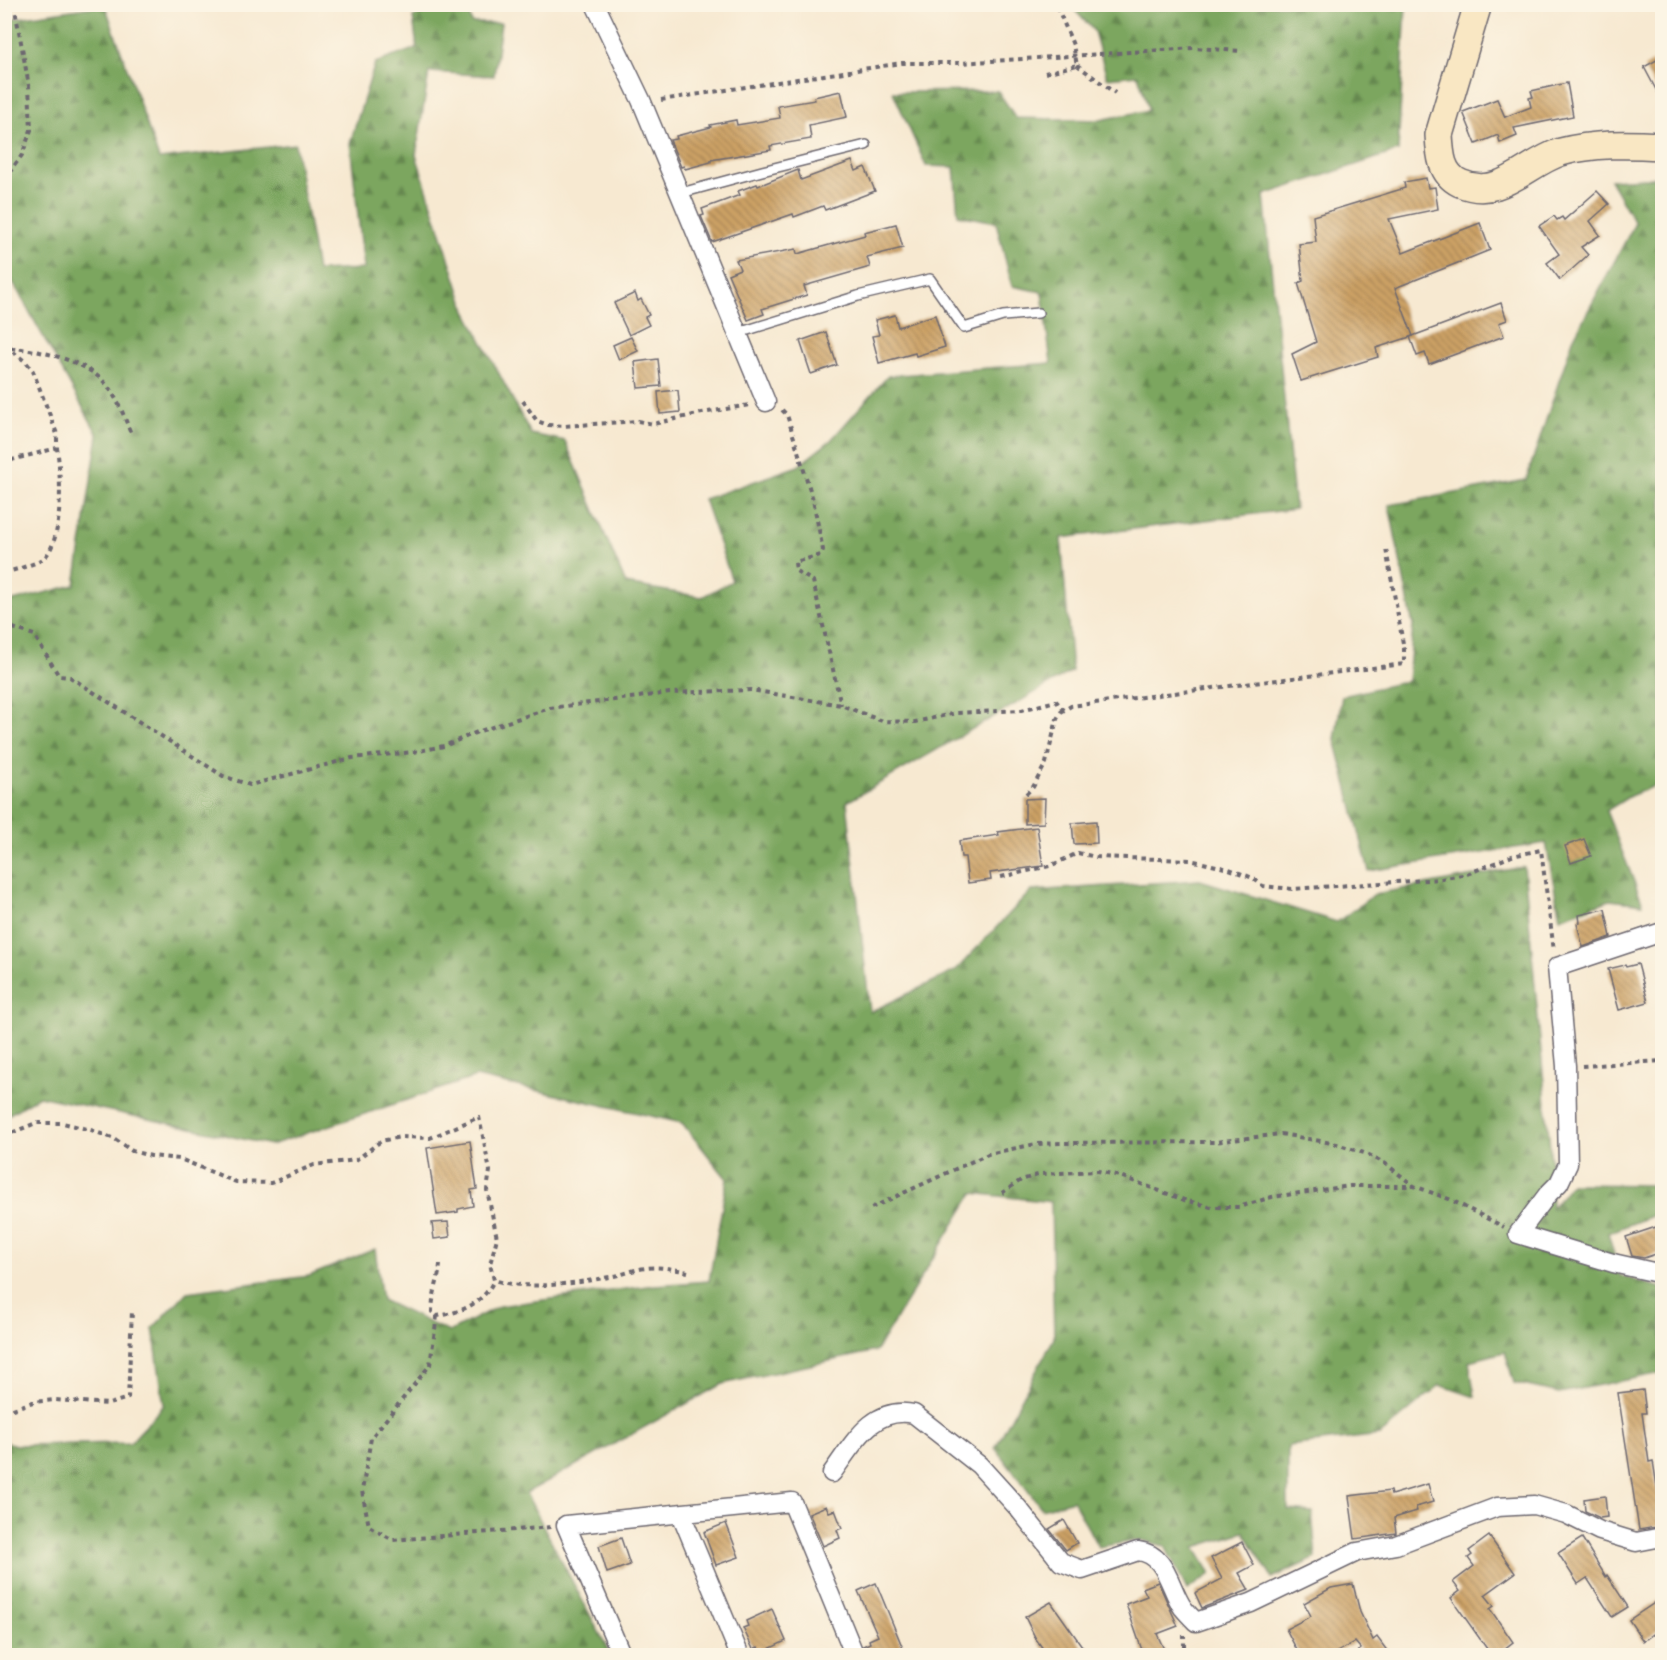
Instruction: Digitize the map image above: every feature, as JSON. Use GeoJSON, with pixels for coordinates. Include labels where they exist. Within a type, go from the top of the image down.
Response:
{"type":"FeatureCollection","features":[{"type":"Feature","properties":{"kind":"main road"},"geometry":{"type":"LineString","coordinates":[[1478,4],[1439,135],[1440,155],[1445,170],[1455,180],[1468,187],[1484,189],[1500,186],[1538,163],[1559,153],[1579,148],[1622,144],[1662,146]]}},
{"type":"Feature","properties":{"kind":"street"},"geometry":{"type":"LineString","coordinates":[[595,4],[642,103],[766,402]]}},
{"type":"Feature","properties":{"kind":"street"},"geometry":{"type":"LineString","coordinates":[[1662,932],[1557,967],[1566,1066],[1568,1164],[1559,1183],[1518,1234],[1613,1263],[1662,1274]]}},
{"type":"Feature","properties":{"kind":"street"},"geometry":{"type":"LineString","coordinates":[[832,1473],[857,1438],[876,1419],[901,1412],[914,1414],[979,1465],[1018,1508],[1060,1562],[1082,1570],[1138,1551],[1148,1552],[1160,1562],[1183,1608],[1196,1622],[1251,1603],[1357,1552],[1396,1545],[1497,1507],[1534,1505],[1566,1514],[1600,1531],[1636,1542],[1662,1537]]}},
{"type":"Feature","properties":{"kind":"street"},"geometry":{"type":"LineString","coordinates":[[622,1656],[566,1525],[792,1502],[855,1656]]}},
{"type":"Feature","properties":{"kind":"street"},"geometry":{"type":"LineString","coordinates":[[681,1514],[740,1656]]}},
{"type":"Feature","properties":{"kind":"lane"},"geometry":{"type":"LineString","coordinates":[[681,194],[866,145]]}},
{"type":"Feature","properties":{"kind":"lane"},"geometry":{"type":"LineString","coordinates":[[738,333],[858,296],[930,279],[964,328],[1003,316],[1038,313]]}},
{"type":"Feature","properties":{"kind":"path"},"geometry":{"type":"LineString","coordinates":[[4,180],[22,155],[31,130],[29,86],[14,4]]}},
{"type":"Feature","properties":{"kind":"path"},"geometry":{"type":"LineString","coordinates":[[1056,4],[1064,20],[1077,65],[1115,93]]}},
{"type":"Feature","properties":{"kind":"path"},"geometry":{"type":"LineString","coordinates":[[642,103],[902,63],[960,63],[1194,48],[1242,51]]}},
{"type":"Feature","properties":{"kind":"path"},"geometry":{"type":"LineString","coordinates":[[1045,73],[1077,65]]}},
{"type":"Feature","properties":{"kind":"path"},"geometry":{"type":"LineString","coordinates":[[4,336],[12,351],[33,371],[57,434],[61,485],[57,528],[44,558],[4,573]]}},
{"type":"Feature","properties":{"kind":"path"},"geometry":{"type":"LineString","coordinates":[[4,345],[59,356],[85,368],[108,386],[131,434]]}},
{"type":"Feature","properties":{"kind":"path"},"geometry":{"type":"LineString","coordinates":[[523,401],[537,421],[548,425],[564,426],[638,421],[653,424],[766,402],[787,415],[813,500],[823,550],[821,555],[795,562],[796,571],[813,581],[841,705]]}},
{"type":"Feature","properties":{"kind":"path"},"geometry":{"type":"LineString","coordinates":[[4,462],[57,448]]}},
{"type":"Feature","properties":{"kind":"path"},"geometry":{"type":"LineString","coordinates":[[1026,794],[1040,777],[1053,740],[1057,719],[1064,710],[1071,706],[1404,664],[1404,649],[1386,549]]}},
{"type":"Feature","properties":{"kind":"path"},"geometry":{"type":"LineString","coordinates":[[4,625],[34,635],[59,676],[70,677],[223,776],[250,785],[352,758],[414,752],[444,746],[477,732],[550,708],[670,693],[751,690],[841,705],[882,721],[915,722],[956,713],[1022,710],[1056,701],[1064,710]]}},
{"type":"Feature","properties":{"kind":"path"},"geometry":{"type":"LineString","coordinates":[[1001,877],[1050,867],[1078,853],[1096,857],[1190,860],[1229,869],[1253,878],[1263,886],[1292,889],[1441,879],[1467,874],[1512,856],[1541,850],[1557,967]]}},
{"type":"Feature","properties":{"kind":"path"},"geometry":{"type":"LineString","coordinates":[[1566,1066],[1662,1061]]}},
{"type":"Feature","properties":{"kind":"path"},"geometry":{"type":"LineString","coordinates":[[4,1136],[36,1123],[63,1123],[115,1138],[132,1151],[151,1156],[180,1159],[236,1182],[271,1183],[314,1165],[356,1160],[381,1141],[400,1137],[430,1138],[479,1117],[490,1171],[486,1190],[497,1238],[490,1264],[494,1280],[481,1298],[472,1305],[437,1316],[432,1312],[432,1307],[440,1264]]}},
{"type":"Feature","properties":{"kind":"path"},"geometry":{"type":"LineString","coordinates":[[871,1208],[988,1154],[1036,1144],[1215,1142],[1281,1134],[1337,1144],[1367,1154],[1386,1164],[1413,1185],[1449,1199],[1518,1234]]}},
{"type":"Feature","properties":{"kind":"path"},"geometry":{"type":"LineString","coordinates":[[1002,1193],[1021,1180],[1041,1174],[1098,1171],[1120,1176],[1184,1200],[1211,1207],[1239,1207],[1272,1197],[1350,1186],[1413,1185]]}},
{"type":"Feature","properties":{"kind":"path"},"geometry":{"type":"LineString","coordinates":[[494,1280],[504,1284],[562,1285],[615,1276],[645,1268],[666,1268],[688,1272]]}},
{"type":"Feature","properties":{"kind":"path"},"geometry":{"type":"LineString","coordinates":[[4,1412],[33,1402],[55,1400],[109,1404],[128,1398],[132,1311]]}},
{"type":"Feature","properties":{"kind":"path"},"geometry":{"type":"LineString","coordinates":[[437,1316],[430,1365],[371,1438],[362,1491],[369,1526],[393,1540],[566,1525]]}},
{"type":"Feature","properties":{"kind":"green space"},"geometry":{"type":"Polygon","coordinates":[[[105,5],[159,159],[295,144],[317,271],[364,269],[350,143],[375,63],[417,48],[413,17],[442,5],[466,5],[472,23],[501,23],[494,76],[429,72],[416,155],[466,311],[531,434],[565,441],[626,584],[702,597],[732,581],[704,499],[798,466],[831,440],[888,376],[1051,363],[1042,292],[1012,286],[996,222],[958,215],[954,167],[926,166],[893,92],[998,91],[1016,118],[1100,120],[1149,110],[1138,75],[1107,78],[1094,31],[1070,5],[1406,5],[1398,151],[1264,195],[1295,509],[1061,538],[1072,671],[847,802],[870,1012],[955,971],[1031,891],[1200,880],[1337,922],[1375,894],[1524,867],[1550,1148],[1552,1208],[1571,1184],[1662,1185],[1662,1219],[1659,1213],[1608,1233],[1620,1276],[1662,1288],[1662,1373],[1559,1393],[1514,1383],[1505,1352],[1469,1361],[1475,1397],[1440,1385],[1380,1435],[1288,1446],[1288,1510],[1312,1512],[1316,1558],[1272,1578],[1244,1532],[1195,1547],[1211,1574],[1187,1590],[1165,1546],[1141,1540],[1098,1547],[1073,1500],[1042,1509],[995,1448],[1054,1338],[1051,1202],[973,1193],[876,1351],[722,1384],[526,1493],[611,1655],[5,1655],[5,1442],[16,1445],[130,1443],[164,1405],[153,1328],[187,1292],[309,1276],[375,1249],[382,1300],[449,1332],[499,1306],[655,1285],[709,1281],[727,1179],[682,1123],[476,1077],[271,1145],[39,1096],[5,1117],[5,603],[75,585],[98,435],[5,268],[5,20],[105,5]]]}},
{"type":"Feature","properties":{"kind":"green space"},"geometry":{"type":"Polygon","coordinates":[[[1662,177],[1662,783],[1630,796],[1606,811],[1643,904],[1610,900],[1560,918],[1546,843],[1369,871],[1335,739],[1342,696],[1408,681],[1413,625],[1389,505],[1526,480],[1573,339],[1635,223],[1610,180],[1662,177]]]}},
{"type":"Feature","properties":{"kind":"building"},"geometry":{"type":"Polygon","coordinates":[[[1662,57],[1662,101],[1644,67],[1662,57]]]}},
{"type":"Feature","properties":{"kind":"building"},"geometry":{"type":"Polygon","coordinates":[[[1567,83],[1573,116],[1514,128],[1517,136],[1500,143],[1498,135],[1476,144],[1463,112],[1497,99],[1505,117],[1531,107],[1529,98],[1533,97],[1531,91],[1567,83]]]}},
{"type":"Feature","properties":{"kind":"building"},"geometry":{"type":"Polygon","coordinates":[[[841,91],[847,117],[809,125],[811,139],[770,146],[771,150],[711,160],[711,162],[685,169],[684,166],[681,167],[670,140],[677,139],[676,136],[711,127],[710,125],[736,120],[737,125],[780,118],[778,106],[815,100],[814,97],[841,91]]]}},
{"type":"Feature","properties":{"kind":"building"},"geometry":{"type":"Polygon","coordinates":[[[852,161],[856,171],[865,167],[875,191],[825,210],[823,206],[794,217],[793,214],[712,242],[701,216],[704,215],[702,209],[740,195],[738,191],[757,184],[758,186],[798,170],[801,180],[852,161]]]}},
{"type":"Feature","properties":{"kind":"building"},"geometry":{"type":"Polygon","coordinates":[[[1426,178],[1428,188],[1435,187],[1438,209],[1389,219],[1403,253],[1480,223],[1490,250],[1395,288],[1413,336],[1376,348],[1378,357],[1301,381],[1292,354],[1316,342],[1298,283],[1303,281],[1299,244],[1316,242],[1313,216],[1405,188],[1404,182],[1426,178]]]}},
{"type":"Feature","properties":{"kind":"building"},"geometry":{"type":"Polygon","coordinates":[[[1597,191],[1609,204],[1590,221],[1600,235],[1581,247],[1588,255],[1560,280],[1547,263],[1559,254],[1539,226],[1554,216],[1557,220],[1562,217],[1564,220],[1597,191]]]}},
{"type":"Feature","properties":{"kind":"building"},"geometry":{"type":"Polygon","coordinates":[[[896,224],[903,248],[867,257],[870,267],[804,286],[807,295],[762,309],[764,314],[748,320],[728,274],[740,269],[736,260],[796,249],[797,254],[896,224]]]}},
{"type":"Feature","properties":{"kind":"building"},"geometry":{"type":"Polygon","coordinates":[[[635,293],[638,301],[641,299],[649,315],[645,317],[649,325],[629,335],[614,303],[635,293]]]}},
{"type":"Feature","properties":{"kind":"building"},"geometry":{"type":"Polygon","coordinates":[[[1501,303],[1507,320],[1499,323],[1504,336],[1429,364],[1425,353],[1417,356],[1410,337],[1501,303]]]}},
{"type":"Feature","properties":{"kind":"building"},"geometry":{"type":"Polygon","coordinates":[[[895,315],[898,327],[935,315],[945,347],[916,356],[915,353],[879,363],[872,336],[879,335],[875,320],[895,315]]]}},
{"type":"Feature","properties":{"kind":"building"},"geometry":{"type":"Polygon","coordinates":[[[826,332],[837,365],[811,374],[800,341],[826,332]]]}},
{"type":"Feature","properties":{"kind":"building"},"geometry":{"type":"Polygon","coordinates":[[[631,337],[638,351],[619,360],[613,345],[631,337]]]}},
{"type":"Feature","properties":{"kind":"building"},"geometry":{"type":"Polygon","coordinates":[[[658,359],[661,386],[638,388],[635,362],[658,359]]]}},
{"type":"Feature","properties":{"kind":"building"},"geometry":{"type":"Polygon","coordinates":[[[678,390],[680,412],[660,414],[658,392],[678,390]]]}},
{"type":"Feature","properties":{"kind":"building"},"geometry":{"type":"Polygon","coordinates":[[[1045,798],[1044,823],[1025,824],[1025,799],[1045,798]]]}},
{"type":"Feature","properties":{"kind":"building"},"geometry":{"type":"Polygon","coordinates":[[[1096,821],[1097,843],[1074,844],[1072,823],[1096,821]]]}},
{"type":"Feature","properties":{"kind":"building"},"geometry":{"type":"Polygon","coordinates":[[[1037,827],[1043,866],[990,873],[991,880],[968,883],[965,857],[961,857],[959,841],[999,835],[998,832],[1037,827]]]}},
{"type":"Feature","properties":{"kind":"building"},"geometry":{"type":"Polygon","coordinates":[[[1584,839],[1591,856],[1571,863],[1565,846],[1584,839]]]}},
{"type":"Feature","properties":{"kind":"building"},"geometry":{"type":"Polygon","coordinates":[[[1605,909],[1611,937],[1583,947],[1577,924],[1580,923],[1579,915],[1605,909]]]}},
{"type":"Feature","properties":{"kind":"building"},"geometry":{"type":"Polygon","coordinates":[[[1638,964],[1648,1002],[1619,1010],[1608,969],[1638,964]]]}},
{"type":"Feature","properties":{"kind":"building"},"geometry":{"type":"Polygon","coordinates":[[[470,1141],[477,1189],[471,1190],[473,1206],[458,1209],[458,1212],[437,1215],[427,1148],[470,1141]]]}},
{"type":"Feature","properties":{"kind":"building"},"geometry":{"type":"Polygon","coordinates":[[[448,1222],[450,1237],[434,1239],[432,1223],[448,1222]]]}},
{"type":"Feature","properties":{"kind":"building"},"geometry":{"type":"Polygon","coordinates":[[[1656,1227],[1662,1252],[1644,1258],[1632,1256],[1626,1237],[1656,1227]]]}},
{"type":"Feature","properties":{"kind":"building"},"geometry":{"type":"Polygon","coordinates":[[[1643,1390],[1646,1413],[1642,1413],[1649,1462],[1653,1461],[1658,1493],[1660,1493],[1662,1526],[1639,1530],[1618,1393],[1643,1390]]]}},
{"type":"Feature","properties":{"kind":"building"},"geometry":{"type":"Polygon","coordinates":[[[1428,1484],[1433,1502],[1416,1507],[1417,1511],[1394,1518],[1396,1533],[1355,1539],[1349,1496],[1390,1491],[1391,1495],[1428,1484]]]}},
{"type":"Feature","properties":{"kind":"building"},"geometry":{"type":"Polygon","coordinates":[[[1605,1496],[1607,1517],[1600,1518],[1585,1511],[1584,1499],[1605,1496]]]}},
{"type":"Feature","properties":{"kind":"building"},"geometry":{"type":"Polygon","coordinates":[[[826,1506],[829,1512],[835,1510],[842,1528],[837,1530],[840,1538],[823,1546],[809,1513],[826,1506]]]}},
{"type":"Feature","properties":{"kind":"building"},"geometry":{"type":"Polygon","coordinates":[[[1064,1520],[1077,1543],[1066,1550],[1049,1529],[1064,1520]]]}},
{"type":"Feature","properties":{"kind":"building"},"geometry":{"type":"Polygon","coordinates":[[[726,1523],[739,1557],[716,1565],[704,1532],[726,1523]]]}},
{"type":"Feature","properties":{"kind":"building"},"geometry":{"type":"Polygon","coordinates":[[[1489,1536],[1515,1573],[1485,1595],[1494,1606],[1490,1609],[1513,1642],[1495,1656],[1492,1656],[1451,1598],[1460,1591],[1453,1582],[1474,1566],[1468,1558],[1472,1555],[1469,1551],[1489,1536]]]}},
{"type":"Feature","properties":{"kind":"building"},"geometry":{"type":"Polygon","coordinates":[[[621,1538],[630,1565],[607,1573],[599,1546],[621,1538]]]}},
{"type":"Feature","properties":{"kind":"building"},"geometry":{"type":"Polygon","coordinates":[[[1582,1538],[1628,1607],[1612,1617],[1587,1578],[1578,1584],[1558,1553],[1582,1538]]]}},
{"type":"Feature","properties":{"kind":"building"},"geometry":{"type":"Polygon","coordinates":[[[1242,1542],[1254,1565],[1239,1573],[1249,1590],[1202,1608],[1195,1593],[1222,1579],[1211,1558],[1242,1542]]]}},
{"type":"Feature","properties":{"kind":"building"},"geometry":{"type":"Polygon","coordinates":[[[1158,1582],[1178,1626],[1157,1634],[1167,1656],[1144,1656],[1126,1604],[1147,1596],[1143,1588],[1158,1582]]]}},
{"type":"Feature","properties":{"kind":"building"},"geometry":{"type":"Polygon","coordinates":[[[876,1583],[904,1651],[894,1656],[866,1656],[863,1646],[878,1636],[858,1591],[876,1583]]]}},
{"type":"Feature","properties":{"kind":"building"},"geometry":{"type":"Polygon","coordinates":[[[1353,1584],[1360,1612],[1373,1640],[1377,1637],[1391,1656],[1353,1656],[1361,1649],[1355,1642],[1330,1656],[1300,1656],[1286,1629],[1311,1616],[1304,1603],[1331,1588],[1353,1584]]]}},
{"type":"Feature","properties":{"kind":"building"},"geometry":{"type":"Polygon","coordinates":[[[1662,1598],[1662,1628],[1643,1641],[1629,1620],[1662,1598]]]}},
{"type":"Feature","properties":{"kind":"building"},"geometry":{"type":"Polygon","coordinates":[[[1051,1602],[1089,1656],[1048,1656],[1036,1639],[1025,1617],[1051,1602]]]}},
{"type":"Feature","properties":{"kind":"building"},"geometry":{"type":"Polygon","coordinates":[[[772,1609],[786,1641],[760,1653],[758,1647],[753,1649],[743,1628],[748,1626],[746,1621],[772,1609]]]}}]}
